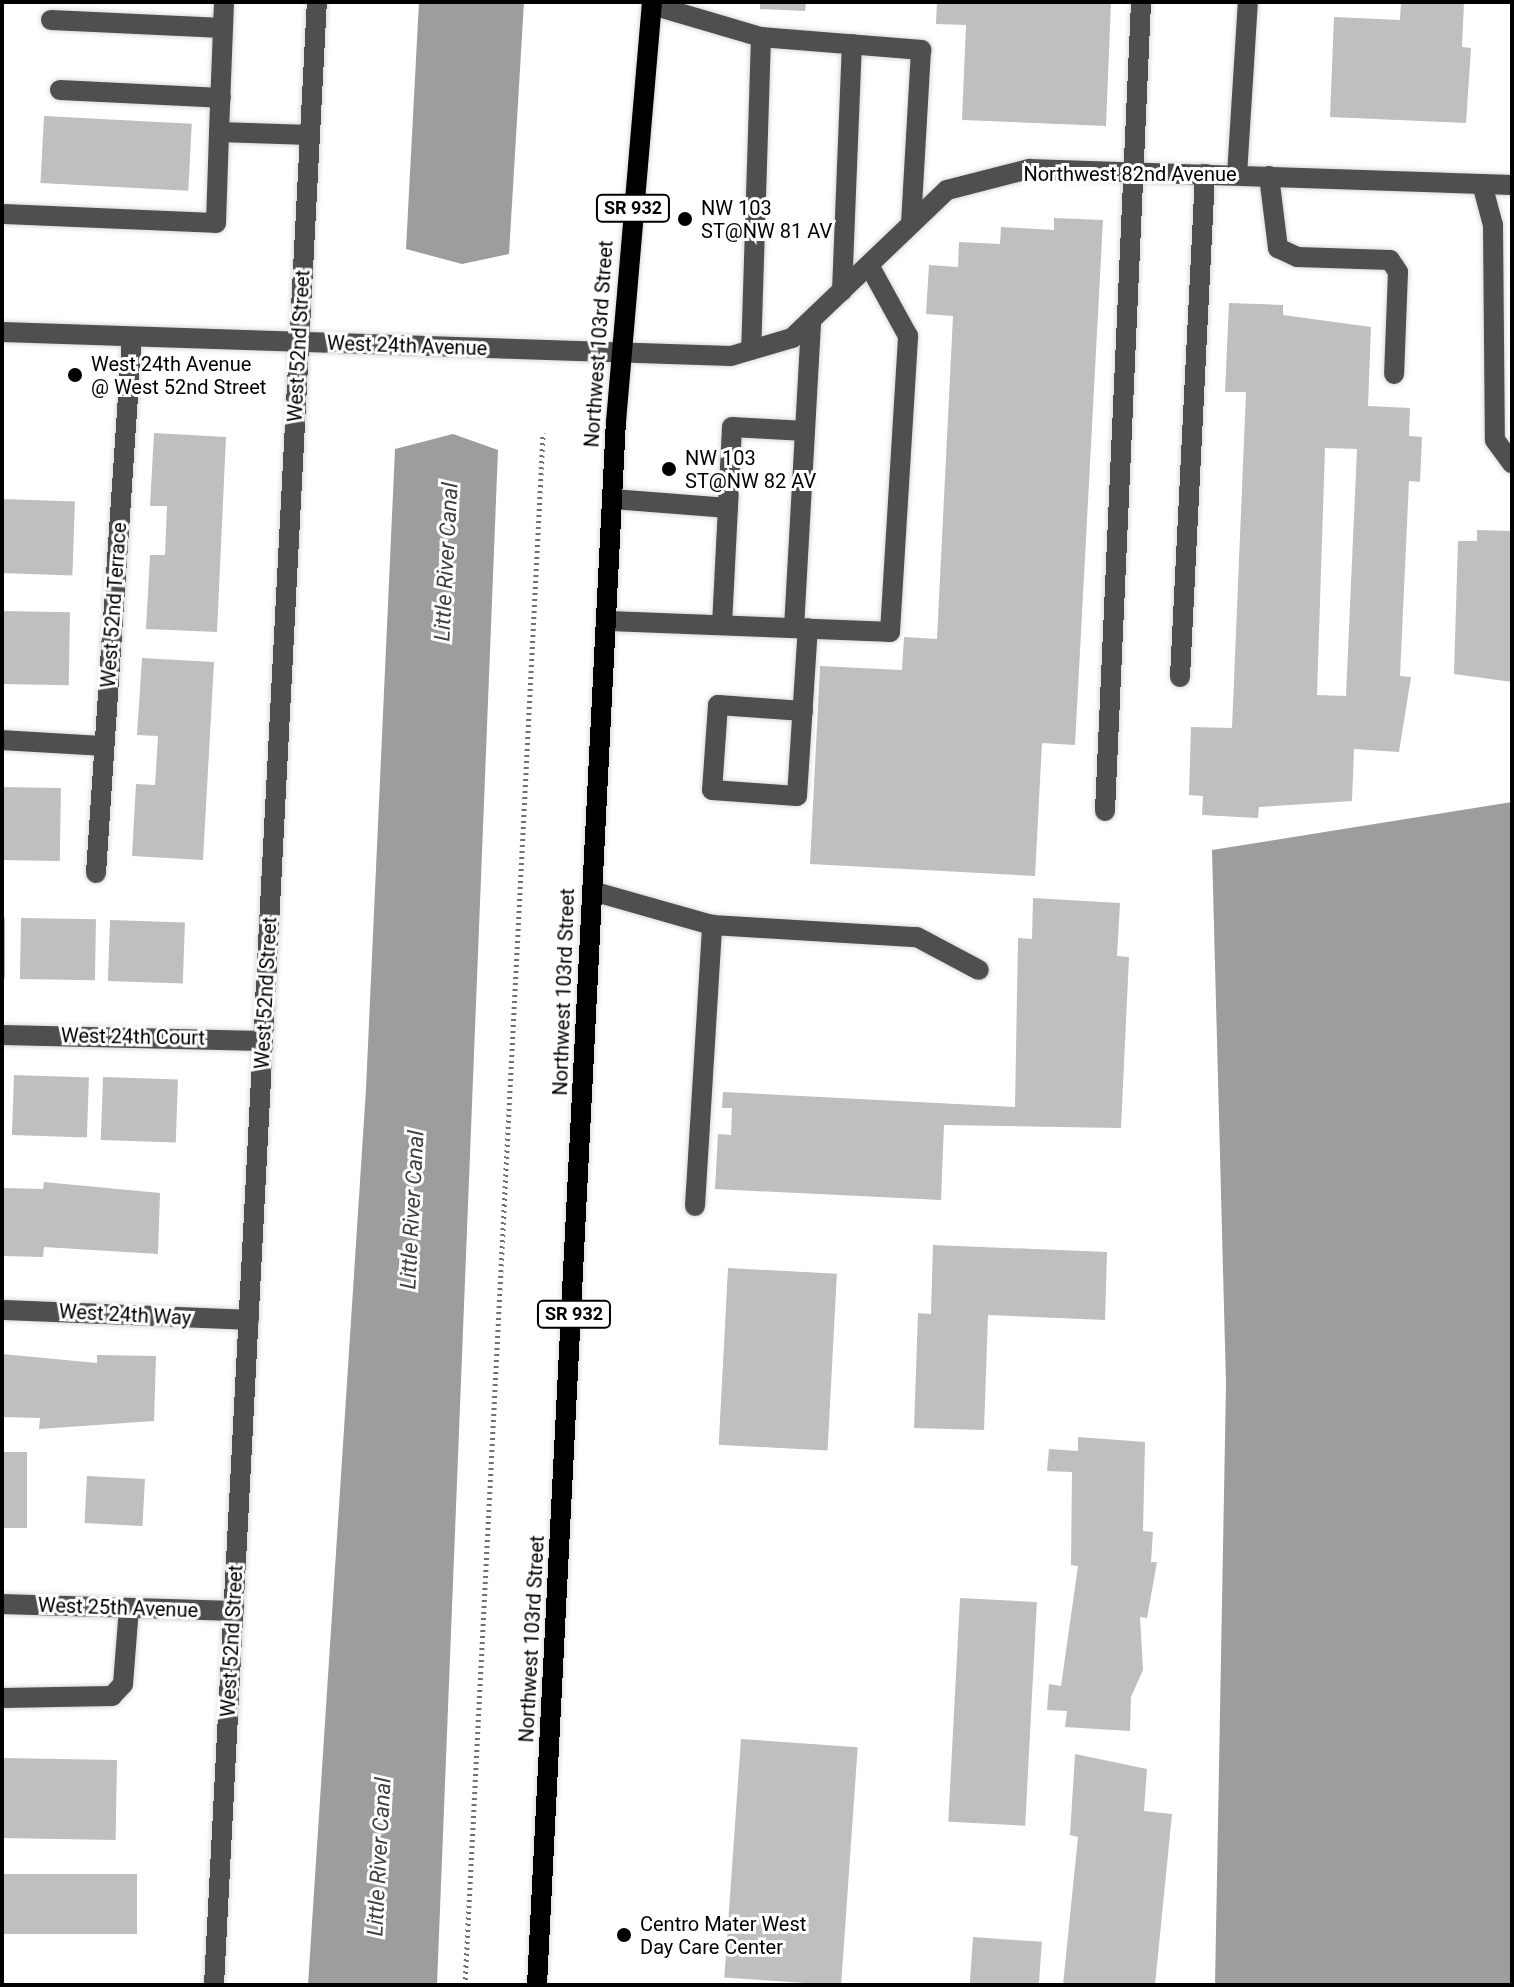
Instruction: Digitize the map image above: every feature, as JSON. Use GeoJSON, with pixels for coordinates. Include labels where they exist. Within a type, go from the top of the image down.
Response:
{"type":"FeatureCollection","features":[{"type":"Feature","properties":{"kind":"main road","name":"Northwest 103rd Street"},"geometry":{"type":"LineString","coordinates":[[537,1985],[621,353],[652,4]]}},
{"type":"Feature","properties":{"kind":"street"},"geometry":{"type":"LineString","coordinates":[[2,214],[216,223],[224,2]]}},
{"type":"Feature","properties":{"kind":"street","name":"West 52nd Street"},"geometry":{"type":"LineString","coordinates":[[214,1985],[317,2]]}},
{"type":"Feature","properties":{"kind":"street"},"geometry":{"type":"LineString","coordinates":[[1105,811],[1136,172],[1141,2]]}},
{"type":"Feature","properties":{"kind":"street"},"geometry":{"type":"LineString","coordinates":[[1237,175],[1248,2]]}},
{"type":"Feature","properties":{"kind":"street"},"geometry":{"type":"LineString","coordinates":[[652,4],[761,37],[921,50],[911,224]]}},
{"type":"Feature","properties":{"kind":"street"},"geometry":{"type":"LineString","coordinates":[[51,20],[223,28]]}},
{"type":"Feature","properties":{"kind":"street"},"geometry":{"type":"LineString","coordinates":[[751,350],[761,37]]}},
{"type":"Feature","properties":{"kind":"street"},"geometry":{"type":"LineString","coordinates":[[842,291],[852,44]]}},
{"type":"Feature","properties":{"kind":"street"},"geometry":{"type":"LineString","coordinates":[[60,90],[221,98]]}},
{"type":"Feature","properties":{"kind":"street"},"geometry":{"type":"LineString","coordinates":[[219,132],[310,135]]}},
{"type":"Feature","properties":{"kind":"street","name":"Northwest 82nd Avenue"},"geometry":{"type":"LineString","coordinates":[[621,353],[751,350],[792,338],[947,190],[1029,169],[1512,185]]}},
{"type":"Feature","properties":{"kind":"street"},"geometry":{"type":"LineString","coordinates":[[1180,677],[1205,174]]}},
{"type":"Feature","properties":{"kind":"street"},"geometry":{"type":"LineString","coordinates":[[1269,176],[1278,248],[1297,257],[1390,260],[1398,272],[1394,374]]}},
{"type":"Feature","properties":{"kind":"street"},"geometry":{"type":"LineString","coordinates":[[1482,184],[1493,225],[1495,440],[1512,463]]}},
{"type":"Feature","properties":{"kind":"street"},"geometry":{"type":"LineString","coordinates":[[606,621],[890,632],[908,336],[869,265]]}},
{"type":"Feature","properties":{"kind":"street"},"geometry":{"type":"LineString","coordinates":[[803,711],[718,705],[712,790],[797,796],[803,711],[801,628],[805,431],[811,322]]}},
{"type":"Feature","properties":{"kind":"street","name":"West 24th Avenue"},"geometry":{"type":"LineString","coordinates":[[2,332],[621,353]]}},
{"type":"Feature","properties":{"kind":"street","name":"West 52nd Terrace"},"geometry":{"type":"LineString","coordinates":[[96,873],[132,337]]}},
{"type":"Feature","properties":{"kind":"street"},"geometry":{"type":"LineString","coordinates":[[722,625],[732,427],[805,431]]}},
{"type":"Feature","properties":{"kind":"street"},"geometry":{"type":"LineString","coordinates":[[613,499],[728,508]]}},
{"type":"Feature","properties":{"kind":"street"},"geometry":{"type":"LineString","coordinates":[[2,740],[104,746]]}},
{"type":"Feature","properties":{"kind":"street"},"geometry":{"type":"LineString","coordinates":[[592,891],[712,925],[917,937],[979,970]]}},
{"type":"Feature","properties":{"kind":"street"},"geometry":{"type":"LineString","coordinates":[[695,1206],[712,925]]}},
{"type":"Feature","properties":{"kind":"street","name":"West 24th Court"},"geometry":{"type":"LineString","coordinates":[[2,1035],[263,1041]]}},
{"type":"Feature","properties":{"kind":"street","name":"West 24th Way"},"geometry":{"type":"LineString","coordinates":[[2,1310],[249,1320]]}},
{"type":"Feature","properties":{"kind":"street","name":"West 25th Avenue"},"geometry":{"type":"LineString","coordinates":[[2,1604],[234,1611]]}},
{"type":"Feature","properties":{"kind":"street"},"geometry":{"type":"LineString","coordinates":[[2,1698],[112,1696],[123,1684],[129,1608]]}},
{"type":"Feature","properties":{"kind":"path"},"geometry":{"type":"LineString","coordinates":[[465,1985],[543,433]]}},
{"type":"Feature","properties":{"kind":"water"},"geometry":{"type":"Polygon","coordinates":[[[419,2],[524,2],[509,254],[462,264],[406,249],[419,2]]]}},
{"type":"Feature","properties":{"kind":"water","name":"Little River Canal"},"geometry":{"type":"Polygon","coordinates":[[[453,434],[498,450],[437,1985],[308,1985],[366,1089],[395,449],[453,434]]]}},
{"type":"Feature","properties":{"kind":"water"},"geometry":{"type":"Polygon","coordinates":[[[1512,802],[1512,1985],[1215,1985],[1226,1384],[1212,850],[1512,802]]]}},
{"type":"Feature","properties":{"kind":"building"},"geometry":{"type":"Polygon","coordinates":[[[760,2],[806,2],[805,11],[760,9],[760,2]]]}},
{"type":"Feature","properties":{"kind":"building"},"geometry":{"type":"Polygon","coordinates":[[[937,2],[1111,2],[1106,126],[962,120],[966,25],[936,24],[937,2]]]}},
{"type":"Feature","properties":{"kind":"building"},"geometry":{"type":"Polygon","coordinates":[[[1401,2],[1464,2],[1462,47],[1471,48],[1466,123],[1330,117],[1334,17],[1400,20],[1401,2]]]}},
{"type":"Feature","properties":{"kind":"building"},"geometry":{"type":"Polygon","coordinates":[[[44,116],[192,124],[188,191],[40,183],[44,116]]]}},
{"type":"Feature","properties":{"kind":"building"},"geometry":{"type":"Polygon","coordinates":[[[1054,218],[1103,220],[1075,745],[1042,743],[1035,876],[810,864],[820,666],[902,670],[904,637],[937,639],[953,316],[926,314],[929,265],[958,267],[959,242],[1000,244],[1001,227],[1054,230],[1054,218]]]}},
{"type":"Feature","properties":{"kind":"building"},"geometry":{"type":"Polygon","coordinates":[[[1229,303],[1283,305],[1283,315],[1371,327],[1368,406],[1410,408],[1409,436],[1422,437],[1420,482],[1409,481],[1400,676],[1411,677],[1399,752],[1354,749],[1352,801],[1259,807],[1258,818],[1202,815],[1203,796],[1189,795],[1191,727],[1232,728],[1246,392],[1225,392],[1229,303]],[[1325,448],[1317,695],[1346,696],[1357,449],[1325,448]]]}},
{"type":"Feature","properties":{"kind":"building"},"geometry":{"type":"Polygon","coordinates":[[[154,433],[226,437],[217,632],[146,629],[150,555],[165,555],[167,506],[150,506],[154,433]]]}},
{"type":"Feature","properties":{"kind":"building"},"geometry":{"type":"Polygon","coordinates":[[[2,499],[75,502],[72,576],[2,573],[2,499]]]}},
{"type":"Feature","properties":{"kind":"building"},"geometry":{"type":"Polygon","coordinates":[[[1477,530],[1512,531],[1512,682],[1454,674],[1458,541],[1477,541],[1477,530]]]}},
{"type":"Feature","properties":{"kind":"building"},"geometry":{"type":"Polygon","coordinates":[[[2,611],[70,612],[69,685],[2,684],[2,611]]]}},
{"type":"Feature","properties":{"kind":"building"},"geometry":{"type":"Polygon","coordinates":[[[142,658],[214,662],[203,860],[132,856],[136,784],[155,785],[158,736],[137,735],[142,658]]]}},
{"type":"Feature","properties":{"kind":"building"},"geometry":{"type":"Polygon","coordinates":[[[2,787],[61,788],[60,861],[2,860],[2,787]]]}},
{"type":"Feature","properties":{"kind":"building"},"geometry":{"type":"Polygon","coordinates":[[[1033,898],[1120,903],[1117,956],[1129,957],[1121,1128],[944,1125],[941,1200],[715,1189],[718,1134],[731,1135],[732,1108],[722,1108],[723,1092],[1015,1107],[1018,938],[1032,939],[1033,898]]]}},
{"type":"Feature","properties":{"kind":"building"},"geometry":{"type":"Polygon","coordinates":[[[2,918],[5,918],[5,978],[2,978],[2,918]]]}},
{"type":"Feature","properties":{"kind":"building"},"geometry":{"type":"Polygon","coordinates":[[[21,918],[96,919],[95,980],[20,979],[21,918]]]}},
{"type":"Feature","properties":{"kind":"building"},"geometry":{"type":"Polygon","coordinates":[[[110,920],[185,923],[183,984],[108,981],[110,920]]]}},
{"type":"Feature","properties":{"kind":"building"},"geometry":{"type":"Polygon","coordinates":[[[14,1075],[89,1078],[87,1138],[12,1135],[14,1075]]]}},
{"type":"Feature","properties":{"kind":"building"},"geometry":{"type":"Polygon","coordinates":[[[103,1077],[178,1080],[176,1143],[101,1140],[103,1077]]]}},
{"type":"Feature","properties":{"kind":"building"},"geometry":{"type":"Polygon","coordinates":[[[44,1182],[160,1193],[158,1254],[44,1247],[43,1257],[2,1256],[2,1188],[43,1189],[44,1182]]]}},
{"type":"Feature","properties":{"kind":"building"},"geometry":{"type":"Polygon","coordinates":[[[933,1245],[1107,1252],[1105,1320],[988,1315],[984,1430],[914,1428],[918,1313],[931,1314],[933,1245]]]}},
{"type":"Feature","properties":{"kind":"building"},"geometry":{"type":"Polygon","coordinates":[[[728,1268],[837,1274],[828,1450],[719,1445],[728,1268]]]}},
{"type":"Feature","properties":{"kind":"building"},"geometry":{"type":"Polygon","coordinates":[[[2,1354],[97,1363],[97,1355],[156,1356],[154,1421],[39,1429],[40,1418],[2,1417],[2,1354]]]}},
{"type":"Feature","properties":{"kind":"building"},"geometry":{"type":"Polygon","coordinates":[[[1078,1437],[1145,1442],[1143,1531],[1153,1532],[1151,1562],[1157,1562],[1147,1618],[1140,1617],[1143,1670],[1131,1697],[1130,1731],[1065,1727],[1067,1711],[1047,1710],[1049,1684],[1061,1686],[1078,1566],[1071,1565],[1072,1472],[1047,1471],[1049,1449],[1078,1451],[1078,1437]]]}},
{"type":"Feature","properties":{"kind":"building"},"geometry":{"type":"Polygon","coordinates":[[[2,1452],[27,1452],[27,1528],[2,1528],[2,1452]]]}},
{"type":"Feature","properties":{"kind":"building"},"geometry":{"type":"Polygon","coordinates":[[[87,1476],[145,1479],[142,1526],[85,1523],[87,1476]]]}},
{"type":"Feature","properties":{"kind":"building"},"geometry":{"type":"Polygon","coordinates":[[[960,1598],[1037,1602],[1025,1826],[948,1822],[960,1598]]]}},
{"type":"Feature","properties":{"kind":"building"},"geometry":{"type":"Polygon","coordinates":[[[741,1739],[858,1747],[841,1985],[724,1977],[741,1739]]]}},
{"type":"Feature","properties":{"kind":"building"},"geometry":{"type":"Polygon","coordinates":[[[1075,1754],[1147,1769],[1144,1811],[1172,1814],[1155,1985],[1063,1985],[1078,1837],[1070,1835],[1075,1754]]]}},
{"type":"Feature","properties":{"kind":"building"},"geometry":{"type":"Polygon","coordinates":[[[2,1758],[117,1760],[116,1840],[2,1838],[2,1758]]]}},
{"type":"Feature","properties":{"kind":"building"},"geometry":{"type":"Polygon","coordinates":[[[2,1874],[137,1874],[137,1934],[2,1934],[2,1874]]]}},
{"type":"Feature","properties":{"kind":"building"},"geometry":{"type":"Polygon","coordinates":[[[973,1937],[1042,1942],[1039,1985],[970,1985],[973,1937]]]}},
{"type":"Feature","properties":{"kind":"place","name":"NW 103 ST@NW 81 AV"},"geometry":{"type":"Point","coordinates":[685,219]}},
{"type":"Feature","properties":{"kind":"place","name":"West 24th Avenue @ West 52nd Street"},"geometry":{"type":"Point","coordinates":[75,375]}},
{"type":"Feature","properties":{"kind":"place","name":"NW 103 ST@NW 82 AV"},"geometry":{"type":"Point","coordinates":[669,469]}},
{"type":"Feature","properties":{"kind":"place","name":"Centro Mater West Day Care Center"},"geometry":{"type":"Point","coordinates":[624,1935]}}]}
